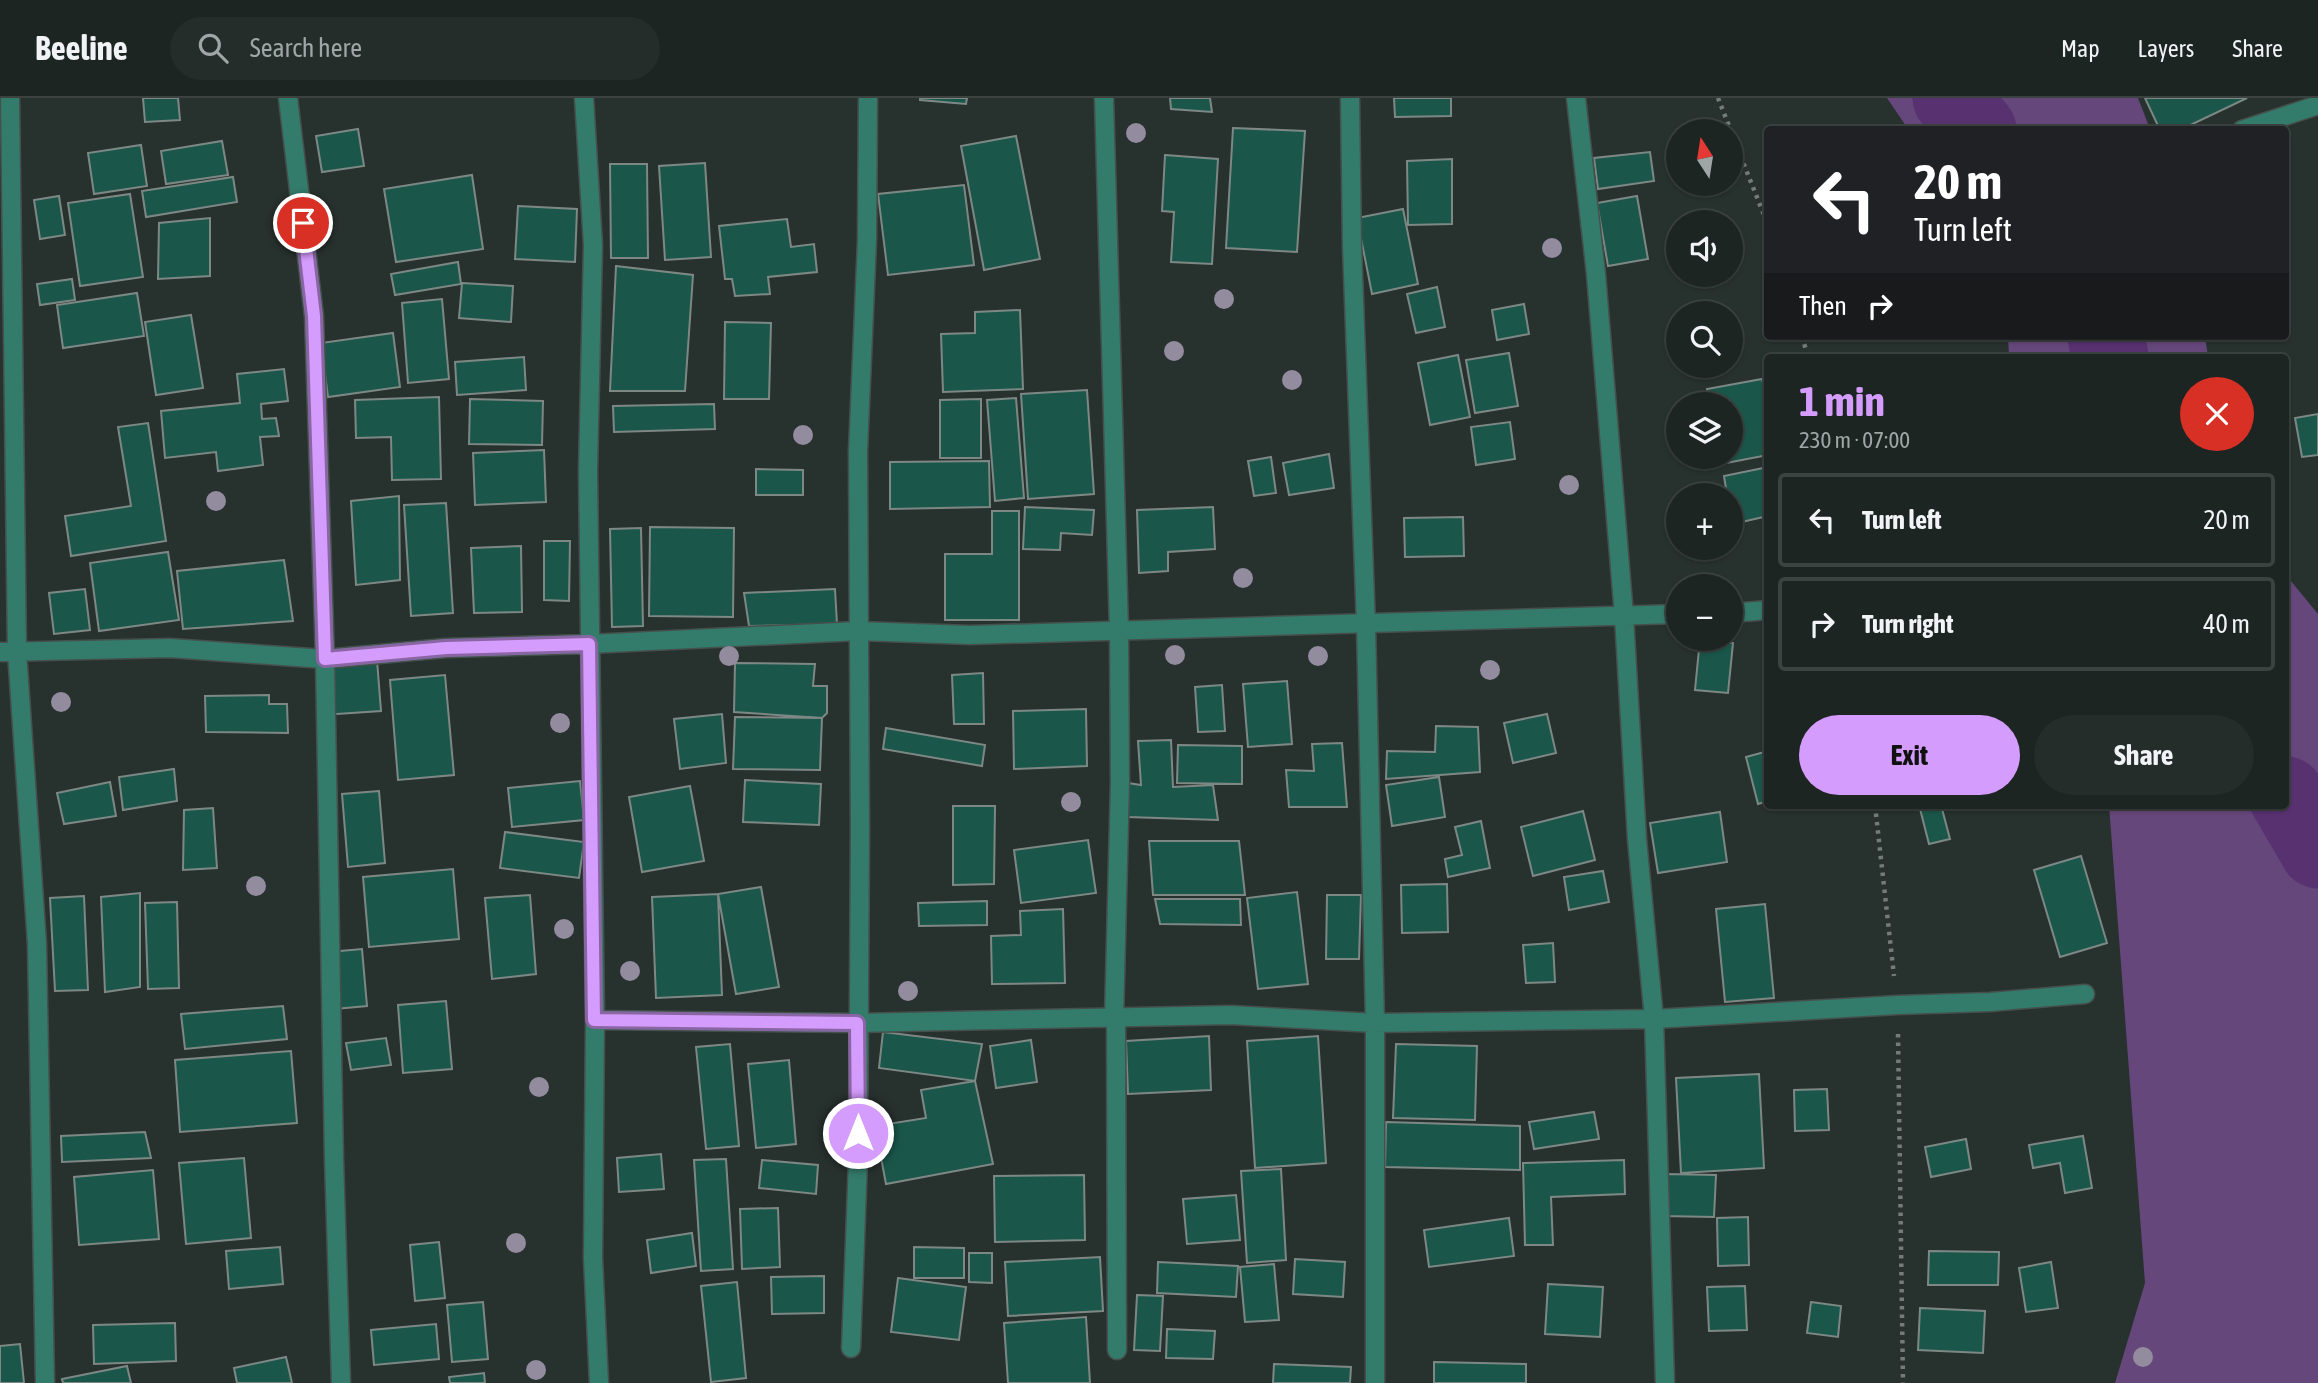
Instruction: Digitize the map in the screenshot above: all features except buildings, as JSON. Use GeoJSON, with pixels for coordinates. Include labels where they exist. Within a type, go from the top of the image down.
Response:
{"type":"FeatureCollection","features":[{"type":"Feature","properties":{"kind":"street"},"geometry":{"type":"LineString","coordinates":[[10,98],[8,652],[37,944],[45,1383]]}},
{"type":"Feature","properties":{"kind":"street"},"geometry":{"type":"LineString","coordinates":[[288,98],[314,316],[325,659],[341,1383]]}},
{"type":"Feature","properties":{"kind":"street"},"geometry":{"type":"LineString","coordinates":[[584,98],[593,245],[588,471],[594,1020],[593,1258],[598,1383]]}},
{"type":"Feature","properties":{"kind":"street"},"geometry":{"type":"LineString","coordinates":[[851,1348],[858,1160],[858,451],[867,240],[867,98]]}},
{"type":"Feature","properties":{"kind":"street"},"geometry":{"type":"LineString","coordinates":[[1104,98],[1119,630],[1120,782],[1114,1019],[1117,1350]]}},
{"type":"Feature","properties":{"kind":"street"},"geometry":{"type":"LineString","coordinates":[[1350,98],[1375,1023],[1375,1383]]}},
{"type":"Feature","properties":{"kind":"street"},"geometry":{"type":"LineString","coordinates":[[1577,98],[1596,274],[1623,616],[1637,839],[1654,1019],[1665,1383]]}},
{"type":"Feature","properties":{"kind":"street"},"geometry":{"type":"LineString","coordinates":[[2254,126],[2318,104]]}},
{"type":"Feature","properties":{"kind":"street"},"geometry":{"type":"LineString","coordinates":[[1743,611],[1764,610]]}},
{"type":"Feature","properties":{"kind":"street"},"geometry":{"type":"LineString","coordinates":[[8,652],[170,648],[325,659],[446,648],[858,631],[970,635],[1666,614]]}},
{"type":"Feature","properties":{"kind":"street"},"geometry":{"type":"LineString","coordinates":[[594,1020],[857,1023],[1230,1015],[1375,1023],[1654,1019],[1990,1002],[2085,994]]}},
{"type":"Feature","properties":{"kind":"path"},"geometry":{"type":"LineString","coordinates":[[1718,98],[1726,119]]}},
{"type":"Feature","properties":{"kind":"path"},"geometry":{"type":"LineString","coordinates":[[1743,161],[1764,215]]}},
{"type":"Feature","properties":{"kind":"path"},"geometry":{"type":"LineString","coordinates":[[1875,809],[1898,1005],[1903,1383]]}},
{"type":"Feature","properties":{"kind":"shaded area"},"geometry":{"type":"Polygon","coordinates":[[[1887,98],[2138,98],[2149,126],[1906,126],[1887,98]]]}},
{"type":"Feature","properties":{"kind":"shaded area"},"geometry":{"type":"Polygon","coordinates":[[[2008,340],[2206,340],[2208,354],[2009,354],[2008,340]]]}},
{"type":"Feature","properties":{"kind":"shaded area"},"geometry":{"type":"Polygon","coordinates":[[[2289,579],[2318,614],[2318,1383],[2115,1383],[2145,1283],[2109,809],[2289,809],[2289,579]]]}},
{"type":"Feature","properties":{"kind":"waterway"},"geometry":{"type":"LineString","coordinates":[[1951,98],[1975,126]]}},
{"type":"Feature","properties":{"kind":"waterway"},"geometry":{"type":"LineString","coordinates":[[2107,340],[2109,354]]}},
{"type":"Feature","properties":{"kind":"waterway"},"geometry":{"type":"LineString","coordinates":[[2289,800],[2318,850]]}},
{"type":"Feature","properties":{"kind":"route"},"geometry":{"type":"LineString","coordinates":[[303,223],[314,316],[325,659],[446,648],[589,644],[594,1020],[857,1023],[858,1133]]}}]}
